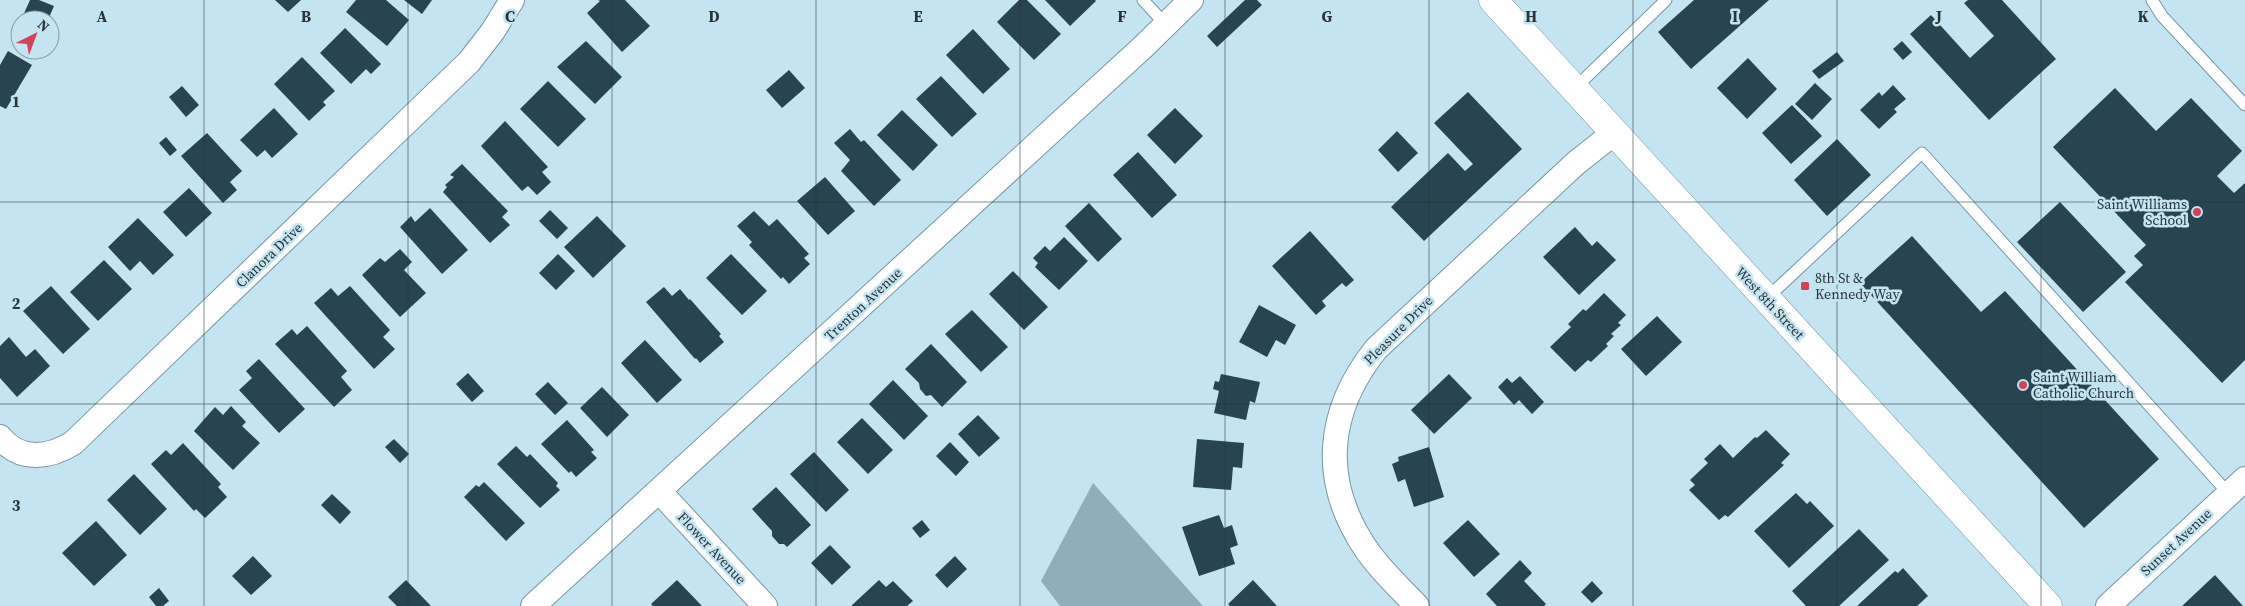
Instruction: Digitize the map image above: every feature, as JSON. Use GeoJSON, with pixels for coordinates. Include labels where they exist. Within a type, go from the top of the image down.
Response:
{"type":"FeatureCollection","features":[{"type":"Feature","properties":{"kind":"street","name":"Clanora Drive"},"geometry":{"type":"LineString","coordinates":[[0,437],[5,444],[22,453],[40,456],[58,452],[74,443],[469,62],[493,31],[512,0]]}},
{"type":"Feature","properties":{"kind":"street","name":"Trenton Avenue"},"geometry":{"type":"LineString","coordinates":[[533,606],[1191,0]]}},
{"type":"Feature","properties":{"kind":"street","name":"West 8th Street"},"geometry":{"type":"LineString","coordinates":[[1493,0],[2048,606]]}},
{"type":"Feature","properties":{"kind":"street","name":"Pleasure Drive"},"geometry":{"type":"LineString","coordinates":[[1417,606],[1367,551],[1353,530],[1343,506],[1334,455],[1337,429],[1348,392],[1360,369],[1376,349],[1576,163],[1614,133]]}},
{"type":"Feature","properties":{"kind":"street","name":"Sunset Avenue"},"geometry":{"type":"LineString","coordinates":[[2108,606],[2237,486]]}},
{"type":"Feature","properties":{"kind":"street","name":"Flower Avenue"},"geometry":{"type":"LineString","coordinates":[[659,491],[765,606]]}},
{"type":"Feature","properties":{"kind":"lane"},"geometry":{"type":"LineString","coordinates":[[1143,0],[1166,25]]}},
{"type":"Feature","properties":{"kind":"lane"},"geometry":{"type":"LineString","coordinates":[[1574,89],[1666,0]]}},
{"type":"Feature","properties":{"kind":"lane"},"geometry":{"type":"LineString","coordinates":[[2152,0],[2162,16],[2245,105]]}},
{"type":"Feature","properties":{"kind":"lane"},"geometry":{"type":"LineString","coordinates":[[1766,299],[1922,153],[2237,486]]}},
{"type":"Feature","properties":{"kind":"shaded area"},"geometry":{"type":"Polygon","coordinates":[[[1093,483],[1203,606],[1060,606],[1041,581],[1093,483]]]}},
{"type":"Feature","properties":{"kind":"building"},"geometry":{"type":"Polygon","coordinates":[[[30,0],[39,0],[54,6],[52,10],[26,10],[30,0]]]}},
{"type":"Feature","properties":{"kind":"building"},"geometry":{"type":"Polygon","coordinates":[[[275,0],[301,0],[288,12],[275,0]]]}},
{"type":"Feature","properties":{"kind":"building"},"geometry":{"type":"Polygon","coordinates":[[[356,0],[386,0],[409,20],[387,46],[346,12],[356,0]]]}},
{"type":"Feature","properties":{"kind":"building"},"geometry":{"type":"Polygon","coordinates":[[[404,0],[432,0],[422,14],[404,0]]]}},
{"type":"Feature","properties":{"kind":"building"},"geometry":{"type":"Polygon","coordinates":[[[598,0],[625,0],[650,26],[622,52],[587,13],[600,1],[598,0]]]}},
{"type":"Feature","properties":{"kind":"building"},"geometry":{"type":"Polygon","coordinates":[[[1019,0],[1027,0],[1061,34],[1034,60],[997,22],[1019,0]]]}},
{"type":"Feature","properties":{"kind":"building"},"geometry":{"type":"Polygon","coordinates":[[[1045,0],[1095,0],[1096,1],[1070,26],[1045,0]]]}},
{"type":"Feature","properties":{"kind":"building"},"geometry":{"type":"Polygon","coordinates":[[[1245,0],[1257,0],[1262,5],[1217,47],[1207,36],[1245,0]]]}},
{"type":"Feature","properties":{"kind":"building"},"geometry":{"type":"Polygon","coordinates":[[[1694,0],[1769,0],[1691,69],[1658,32],[1694,0]]]}},
{"type":"Feature","properties":{"kind":"building"},"geometry":{"type":"Polygon","coordinates":[[[1968,0],[2002,0],[2056,59],[1989,120],[1910,34],[1931,15],[1970,58],[1994,36],[1964,3],[1968,0]]]}},
{"type":"Feature","properties":{"kind":"building"},"geometry":{"type":"Polygon","coordinates":[[[345,28],[381,64],[371,74],[366,69],[351,84],[320,53],[345,28]]]}},
{"type":"Feature","properties":{"kind":"building"},"geometry":{"type":"Polygon","coordinates":[[[973,29],[1010,69],[983,94],[946,55],[973,29]]]}},
{"type":"Feature","properties":{"kind":"building"},"geometry":{"type":"Polygon","coordinates":[[[586,41],[622,77],[595,104],[557,67],[586,41]]]}},
{"type":"Feature","properties":{"kind":"building"},"geometry":{"type":"Polygon","coordinates":[[[1902,41],[1912,52],[1903,60],[1893,49],[1902,41]]]}},
{"type":"Feature","properties":{"kind":"building"},"geometry":{"type":"Polygon","coordinates":[[[8,51],[10,52],[10,60],[23,60],[32,65],[6,109],[0,106],[0,65],[8,51]]]}},
{"type":"Feature","properties":{"kind":"building"},"geometry":{"type":"Polygon","coordinates":[[[1837,52],[1844,61],[1819,79],[1812,71],[1837,52]]]}},
{"type":"Feature","properties":{"kind":"building"},"geometry":{"type":"Polygon","coordinates":[[[302,57],[335,91],[323,102],[326,105],[309,121],[274,84],[302,57]]]}},
{"type":"Feature","properties":{"kind":"building"},"geometry":{"type":"Polygon","coordinates":[[[1748,58],[1777,89],[1747,119],[1717,88],[1748,58]]]}},
{"type":"Feature","properties":{"kind":"building"},"geometry":{"type":"Polygon","coordinates":[[[789,70],[805,88],[782,108],[766,90],[789,70]]]}},
{"type":"Feature","properties":{"kind":"building"},"geometry":{"type":"Polygon","coordinates":[[[941,76],[977,114],[952,137],[916,99],[941,76]]]}},
{"type":"Feature","properties":{"kind":"building"},"geometry":{"type":"Polygon","coordinates":[[[548,81],[586,119],[558,147],[520,109],[548,81]]]}},
{"type":"Feature","properties":{"kind":"building"},"geometry":{"type":"Polygon","coordinates":[[[1815,83],[1832,99],[1812,120],[1795,104],[1815,83]]]}},
{"type":"Feature","properties":{"kind":"building"},"geometry":{"type":"Polygon","coordinates":[[[1893,85],[1906,99],[1894,109],[1897,112],[1879,129],[1860,110],[1879,92],[1882,96],[1893,85]]]}},
{"type":"Feature","properties":{"kind":"building"},"geometry":{"type":"Polygon","coordinates":[[[182,86],[199,105],[186,117],[169,97],[182,86]]]}},
{"type":"Feature","properties":{"kind":"building"},"geometry":{"type":"Polygon","coordinates":[[[2115,88],[2156,131],[2191,98],[2242,151],[2217,176],[2234,193],[2245,183],[2245,360],[2222,383],[2125,282],[2143,265],[2134,256],[2146,245],[2053,147],[2115,88]]]}},
{"type":"Feature","properties":{"kind":"building"},"geometry":{"type":"Polygon","coordinates":[[[1468,92],[1522,149],[1424,241],[1391,207],[1448,153],[1465,171],[1473,164],[1434,123],[1468,92]]]}},
{"type":"Feature","properties":{"kind":"building"},"geometry":{"type":"Polygon","coordinates":[[[1792,105],[1822,136],[1791,164],[1762,133],[1792,105]]]}},
{"type":"Feature","properties":{"kind":"building"},"geometry":{"type":"Polygon","coordinates":[[[274,108],[298,134],[272,158],[265,150],[257,157],[240,140],[274,108]]]}},
{"type":"Feature","properties":{"kind":"building"},"geometry":{"type":"Polygon","coordinates":[[[1175,108],[1203,136],[1175,164],[1147,135],[1175,108]]]}},
{"type":"Feature","properties":{"kind":"building"},"geometry":{"type":"Polygon","coordinates":[[[902,110],[938,145],[913,171],[877,135],[902,110]]]}},
{"type":"Feature","properties":{"kind":"building"},"geometry":{"type":"Polygon","coordinates":[[[505,121],[548,167],[542,172],[551,182],[537,195],[528,186],[522,191],[481,146],[505,121]]]}},
{"type":"Feature","properties":{"kind":"building"},"geometry":{"type":"Polygon","coordinates":[[[850,129],[861,142],[864,140],[901,180],[874,206],[841,171],[850,160],[834,143],[850,129]]]}},
{"type":"Feature","properties":{"kind":"building"},"geometry":{"type":"Polygon","coordinates":[[[1397,131],[1418,153],[1398,172],[1378,150],[1397,131]]]}},
{"type":"Feature","properties":{"kind":"building"},"geometry":{"type":"Polygon","coordinates":[[[207,133],[242,171],[230,182],[237,190],[223,203],[181,156],[207,133]]]}},
{"type":"Feature","properties":{"kind":"building"},"geometry":{"type":"Polygon","coordinates":[[[166,137],[177,150],[170,156],[159,143],[166,137]]]}},
{"type":"Feature","properties":{"kind":"building"},"geometry":{"type":"Polygon","coordinates":[[[1837,139],[1871,175],[1827,216],[1794,180],[1837,139]]]}},
{"type":"Feature","properties":{"kind":"building"},"geometry":{"type":"Polygon","coordinates":[[[1138,152],[1177,195],[1152,218],[1113,175],[1138,152]]]}},
{"type":"Feature","properties":{"kind":"building"},"geometry":{"type":"Polygon","coordinates":[[[462,164],[508,211],[502,217],[510,225],[490,243],[443,192],[447,187],[445,185],[454,177],[450,175],[462,164]]]}},
{"type":"Feature","properties":{"kind":"building"},"geometry":{"type":"Polygon","coordinates":[[[825,177],[855,211],[828,235],[797,201],[825,177]]]}},
{"type":"Feature","properties":{"kind":"building"},"geometry":{"type":"Polygon","coordinates":[[[189,188],[212,213],[186,237],[163,212],[189,188]]]}},
{"type":"Feature","properties":{"kind":"building"},"geometry":{"type":"Polygon","coordinates":[[[2060,202],[2126,272],[2083,312],[2017,242],[2060,202]]]}},
{"type":"Feature","properties":{"kind":"building"},"geometry":{"type":"Polygon","coordinates":[[[1089,203],[1122,239],[1098,262],[1065,226],[1089,203]]]}},
{"type":"Feature","properties":{"kind":"building"},"geometry":{"type":"Polygon","coordinates":[[[430,208],[468,250],[442,274],[400,227],[411,216],[415,222],[430,208]]]}},
{"type":"Feature","properties":{"kind":"building"},"geometry":{"type":"Polygon","coordinates":[[[550,210],[568,228],[557,239],[539,221],[550,210]]]}},
{"type":"Feature","properties":{"kind":"building"},"geometry":{"type":"Polygon","coordinates":[[[754,211],[769,226],[777,219],[809,254],[804,258],[810,264],[789,284],[783,277],[781,279],[749,245],[752,242],[737,226],[754,211]]]}},
{"type":"Feature","properties":{"kind":"building"},"geometry":{"type":"Polygon","coordinates":[[[597,216],[626,246],[593,278],[564,247],[597,216]]]}},
{"type":"Feature","properties":{"kind":"building"},"geometry":{"type":"Polygon","coordinates":[[[138,218],[174,255],[153,275],[140,261],[130,271],[108,247],[138,218]]]}},
{"type":"Feature","properties":{"kind":"building"},"geometry":{"type":"Polygon","coordinates":[[[1575,227],[1592,246],[1597,241],[1616,260],[1579,295],[1543,257],[1575,227]]]}},
{"type":"Feature","properties":{"kind":"building"},"geometry":{"type":"Polygon","coordinates":[[[1310,231],[1354,280],[1346,287],[1342,283],[1322,301],[1326,306],[1316,315],[1272,266],[1310,231]]]}},
{"type":"Feature","properties":{"kind":"building","name":"Saint William Catholic Church"},"geometry":{"type":"Polygon","coordinates":[[[1912,236],[1981,312],[2005,291],[2159,459],[2084,528],[1860,283],[1912,236]]]}},
{"type":"Feature","properties":{"kind":"building"},"geometry":{"type":"Polygon","coordinates":[[[1064,237],[1088,261],[1059,290],[1035,267],[1038,263],[1033,258],[1045,246],[1050,251],[1064,237]]]}},
{"type":"Feature","properties":{"kind":"building"},"geometry":{"type":"Polygon","coordinates":[[[400,249],[412,262],[404,270],[426,293],[400,317],[362,275],[380,258],[385,262],[400,249]]]}},
{"type":"Feature","properties":{"kind":"building"},"geometry":{"type":"Polygon","coordinates":[[[558,254],[575,271],[556,290],[539,273],[558,254]]]}},
{"type":"Feature","properties":{"kind":"building"},"geometry":{"type":"Polygon","coordinates":[[[731,254],[767,291],[742,315],[706,278],[731,254]]]}},
{"type":"Feature","properties":{"kind":"building"},"geometry":{"type":"Polygon","coordinates":[[[104,260],[132,289],[98,321],[70,292],[104,260]]]}},
{"type":"Feature","properties":{"kind":"building"},"geometry":{"type":"Polygon","coordinates":[[[1013,271],[1048,307],[1024,330],[989,294],[1013,271]]]}},
{"type":"Feature","properties":{"kind":"building"},"geometry":{"type":"Polygon","coordinates":[[[51,286],[90,329],[63,354],[23,311],[51,286]]]}},
{"type":"Feature","properties":{"kind":"building"},"geometry":{"type":"Polygon","coordinates":[[[350,286],[390,330],[383,337],[395,349],[374,369],[314,303],[331,288],[338,296],[350,286]]]}},
{"type":"Feature","properties":{"kind":"building"},"geometry":{"type":"Polygon","coordinates":[[[664,287],[672,296],[680,289],[721,334],[719,336],[724,342],[700,363],[646,302],[664,287]]]}},
{"type":"Feature","properties":{"kind":"building"},"geometry":{"type":"Polygon","coordinates":[[[1604,293],[1626,315],[1618,323],[1621,325],[1611,334],[1614,336],[1606,344],[1608,346],[1591,362],[1588,360],[1575,372],[1550,347],[1571,327],[1568,324],[1583,309],[1586,311],[1604,293]]]}},
{"type":"Feature","properties":{"kind":"building"},"geometry":{"type":"Polygon","coordinates":[[[1259,305],[1296,325],[1285,345],[1276,340],[1267,357],[1239,342],[1259,305]]]}},
{"type":"Feature","properties":{"kind":"building"},"geometry":{"type":"Polygon","coordinates":[[[972,310],[1008,347],[981,372],[945,334],[972,310]]]}},
{"type":"Feature","properties":{"kind":"building"},"geometry":{"type":"Polygon","coordinates":[[[1657,316],[1682,342],[1646,376],[1621,349],[1657,316]]]}},
{"type":"Feature","properties":{"kind":"building"},"geometry":{"type":"Polygon","coordinates":[[[307,326],[347,371],[341,377],[352,390],[334,407],[275,344],[292,329],[297,335],[307,326]]]}},
{"type":"Feature","properties":{"kind":"building"},"geometry":{"type":"Polygon","coordinates":[[[9,337],[26,357],[35,349],[50,366],[17,397],[0,378],[0,346],[9,337]]]}},
{"type":"Feature","properties":{"kind":"building"},"geometry":{"type":"Polygon","coordinates":[[[645,340],[682,380],[657,403],[621,363],[645,340]]]}},
{"type":"Feature","properties":{"kind":"building"},"geometry":{"type":"Polygon","coordinates":[[[931,344],[967,382],[942,407],[931,395],[926,396],[920,389],[919,383],[905,369],[931,344]]]}},
{"type":"Feature","properties":{"kind":"building"},"geometry":{"type":"Polygon","coordinates":[[[259,359],[305,409],[279,433],[239,390],[252,378],[246,371],[259,359]]]}},
{"type":"Feature","properties":{"kind":"building"},"geometry":{"type":"Polygon","coordinates":[[[468,373],[484,391],[472,402],[456,384],[468,373]]]}},
{"type":"Feature","properties":{"kind":"building"},"geometry":{"type":"Polygon","coordinates":[[[1221,374],[1260,382],[1255,403],[1250,401],[1246,420],[1214,413],[1219,391],[1213,389],[1215,381],[1219,382],[1221,374]]]}},
{"type":"Feature","properties":{"kind":"building"},"geometry":{"type":"Polygon","coordinates":[[[1449,374],[1472,398],[1434,434],[1411,410],[1449,374]]]}},
{"type":"Feature","properties":{"kind":"building"},"geometry":{"type":"Polygon","coordinates":[[[1520,376],[1544,402],[1532,414],[1519,400],[1514,405],[1498,387],[1507,378],[1512,383],[1520,376]]]}},
{"type":"Feature","properties":{"kind":"building"},"geometry":{"type":"Polygon","coordinates":[[[893,380],[928,416],[904,440],[869,404],[893,380]]]}},
{"type":"Feature","properties":{"kind":"building"},"geometry":{"type":"Polygon","coordinates":[[[548,382],[568,403],[555,415],[535,394],[548,382]]]}},
{"type":"Feature","properties":{"kind":"building"},"geometry":{"type":"Polygon","coordinates":[[[602,387],[629,415],[607,437],[580,408],[602,387]]]}},
{"type":"Feature","properties":{"kind":"building"},"geometry":{"type":"Polygon","coordinates":[[[231,406],[246,422],[242,426],[260,443],[233,470],[194,431],[215,407],[223,415],[231,406]]]}},
{"type":"Feature","properties":{"kind":"building"},"geometry":{"type":"Polygon","coordinates":[[[978,415],[1000,438],[979,457],[958,434],[978,415]]]}},
{"type":"Feature","properties":{"kind":"building"},"geometry":{"type":"Polygon","coordinates":[[[862,418],[893,450],[868,474],[837,442],[862,418]]]}},
{"type":"Feature","properties":{"kind":"building"},"geometry":{"type":"Polygon","coordinates":[[[567,420],[594,450],[591,452],[597,458],[576,477],[571,471],[569,473],[541,444],[567,420]]]}},
{"type":"Feature","properties":{"kind":"building"},"geometry":{"type":"Polygon","coordinates":[[[1766,430],[1790,454],[1781,463],[1784,465],[1728,517],[1725,515],[1719,520],[1689,490],[1695,485],[1690,480],[1708,463],[1704,459],[1720,444],[1733,458],[1755,437],[1757,438],[1766,430]]]}},
{"type":"Feature","properties":{"kind":"building"},"geometry":{"type":"Polygon","coordinates":[[[394,439],[409,454],[400,463],[385,447],[394,439]]]}},
{"type":"Feature","properties":{"kind":"building"},"geometry":{"type":"Polygon","coordinates":[[[1197,439],[1244,443],[1242,468],[1233,467],[1231,490],[1193,487],[1197,439]]]}},
{"type":"Feature","properties":{"kind":"building"},"geometry":{"type":"Polygon","coordinates":[[[950,442],[969,462],[956,476],[936,456],[950,442]]]}},
{"type":"Feature","properties":{"kind":"building"},"geometry":{"type":"Polygon","coordinates":[[[183,443],[221,484],[218,487],[227,497],[205,518],[196,509],[194,511],[151,464],[166,450],[171,455],[183,443]]]}},
{"type":"Feature","properties":{"kind":"building"},"geometry":{"type":"Polygon","coordinates":[[[516,446],[527,457],[530,454],[558,483],[556,486],[560,490],[540,508],[497,464],[516,446]]]}},
{"type":"Feature","properties":{"kind":"building"},"geometry":{"type":"Polygon","coordinates":[[[1429,447],[1444,497],[1414,507],[1405,479],[1398,482],[1392,464],[1399,461],[1398,457],[1429,447]]]}},
{"type":"Feature","properties":{"kind":"building"},"geometry":{"type":"Polygon","coordinates":[[[814,452],[849,490],[826,512],[790,474],[814,452]]]}},
{"type":"Feature","properties":{"kind":"building"},"geometry":{"type":"Polygon","coordinates":[[[134,474],[167,509],[140,535],[107,500],[134,474]]]}},
{"type":"Feature","properties":{"kind":"building"},"geometry":{"type":"Polygon","coordinates":[[[484,482],[525,523],[506,541],[464,497],[476,485],[479,487],[484,482]]]}},
{"type":"Feature","properties":{"kind":"building"},"geometry":{"type":"Polygon","coordinates":[[[776,487],[811,525],[787,547],[784,544],[779,544],[772,536],[772,531],[752,509],[776,487]]]}},
{"type":"Feature","properties":{"kind":"building"},"geometry":{"type":"Polygon","coordinates":[[[1796,493],[1807,504],[1810,501],[1834,526],[1789,568],[1754,531],[1796,493]]]}},
{"type":"Feature","properties":{"kind":"building"},"geometry":{"type":"Polygon","coordinates":[[[332,494],[351,512],[340,524],[321,505],[332,494]]]}},
{"type":"Feature","properties":{"kind":"building"},"geometry":{"type":"Polygon","coordinates":[[[1219,515],[1224,528],[1232,525],[1238,545],[1230,548],[1235,564],[1199,576],[1182,527],[1219,515]]]}},
{"type":"Feature","properties":{"kind":"building"},"geometry":{"type":"Polygon","coordinates":[[[922,520],[930,530],[920,538],[912,528],[922,520]]]}},
{"type":"Feature","properties":{"kind":"building"},"geometry":{"type":"Polygon","coordinates":[[[1468,520],[1500,554],[1474,577],[1443,543],[1468,520]]]}},
{"type":"Feature","properties":{"kind":"building"},"geometry":{"type":"Polygon","coordinates":[[[96,521],[127,555],[94,586],[62,553],[96,521]]]}},
{"type":"Feature","properties":{"kind":"building"},"geometry":{"type":"Polygon","coordinates":[[[1859,529],[1889,560],[1839,606],[1806,606],[1792,591],[1859,529]]]}},
{"type":"Feature","properties":{"kind":"building"},"geometry":{"type":"Polygon","coordinates":[[[830,545],[851,567],[832,585],[811,563],[830,545]]]}},
{"type":"Feature","properties":{"kind":"building"},"geometry":{"type":"Polygon","coordinates":[[[253,556],[272,576],[251,595],[232,576],[253,556]]]}},
{"type":"Feature","properties":{"kind":"building"},"geometry":{"type":"Polygon","coordinates":[[[955,556],[967,569],[947,588],[935,575],[955,556]]]}},
{"type":"Feature","properties":{"kind":"building"},"geometry":{"type":"Polygon","coordinates":[[[1520,560],[1532,573],[1524,581],[1546,604],[1544,606],[1497,606],[1486,594],[1520,560]]]}},
{"type":"Feature","properties":{"kind":"building"},"geometry":{"type":"Polygon","coordinates":[[[1903,568],[1928,596],[1917,606],[1857,606],[1895,571],[1898,573],[1903,568]]]}},
{"type":"Feature","properties":{"kind":"building"},"geometry":{"type":"Polygon","coordinates":[[[2215,575],[2243,606],[2182,606],[2215,575]]]}},
{"type":"Feature","properties":{"kind":"building"},"geometry":{"type":"Polygon","coordinates":[[[406,580],[431,606],[397,606],[388,597],[406,580]]]}},
{"type":"Feature","properties":{"kind":"building"},"geometry":{"type":"Polygon","coordinates":[[[677,580],[702,606],[653,606],[651,604],[677,580]]]}},
{"type":"Feature","properties":{"kind":"building"},"geometry":{"type":"Polygon","coordinates":[[[879,580],[886,587],[893,581],[913,601],[907,606],[851,606],[879,580]]]}},
{"type":"Feature","properties":{"kind":"building"},"geometry":{"type":"Polygon","coordinates":[[[1253,580],[1277,606],[1230,606],[1228,604],[1253,580]]]}},
{"type":"Feature","properties":{"kind":"building"},"geometry":{"type":"Polygon","coordinates":[[[1592,581],[1603,593],[1592,603],[1581,592],[1592,581]]]}},
{"type":"Feature","properties":{"kind":"building"},"geometry":{"type":"Polygon","coordinates":[[[159,588],[169,601],[163,606],[156,606],[149,597],[159,588]]]}},
{"type":"Feature","properties":{"kind":"place","name":"Saint Williams School"},"geometry":{"type":"Point","coordinates":[2197,212]}},
{"type":"Feature","properties":{"kind":"place","name":"8th St & Kennedy Way"},"geometry":{"type":"Point","coordinates":[1805,286]}},
{"type":"Feature","properties":{"kind":"place","name":"Saint William Catholic Church"},"geometry":{"type":"Point","coordinates":[2023,385]}}]}
